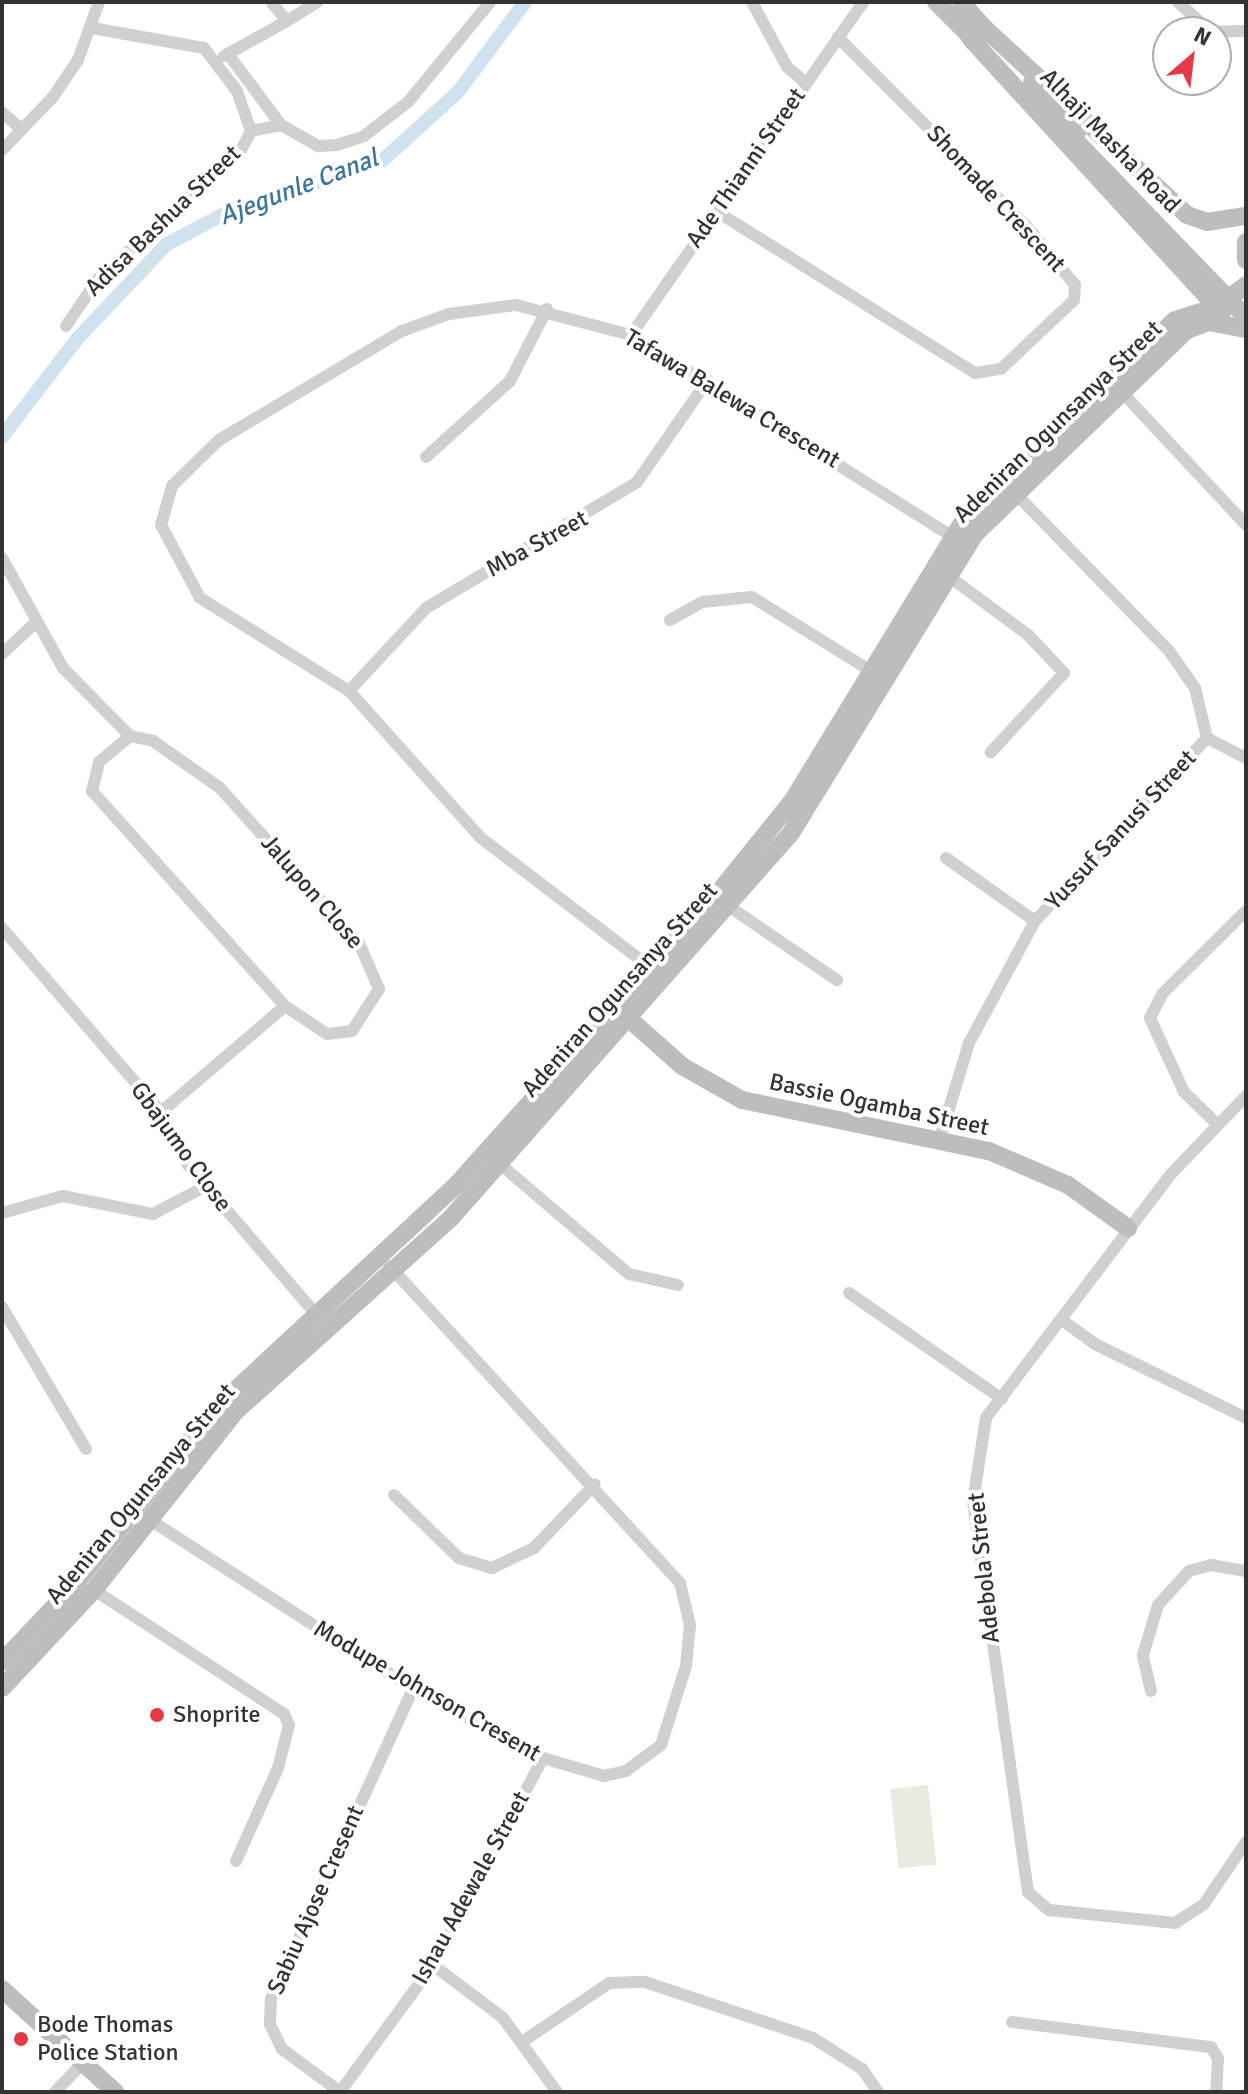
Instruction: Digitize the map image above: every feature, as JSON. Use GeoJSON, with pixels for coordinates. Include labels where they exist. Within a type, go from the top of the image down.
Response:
{"type":"FeatureCollection","features":[{"type":"Feature","properties":{"kind":"main road","name":"Alhaji Masha Road"},"geometry":{"type":"LineString","coordinates":[[936,2],[974,30],[1246,305]]}},
{"type":"Feature","properties":{"kind":"main road","name":"Alhaji Masha Road"},"geometry":{"type":"LineString","coordinates":[[961,2],[974,30]]}},
{"type":"Feature","properties":{"kind":"main road"},"geometry":{"type":"LineString","coordinates":[[974,30],[1187,215],[1207,222],[1246,216]]}},
{"type":"Feature","properties":{"kind":"main road"},"geometry":{"type":"LineString","coordinates":[[974,30],[1216,307],[1245,329]]}},
{"type":"Feature","properties":{"kind":"main road","name":"Alhaji Masha Road"},"geometry":{"type":"LineString","coordinates":[[1075,134],[1245,329]]}},
{"type":"Feature","properties":{"kind":"main road"},"geometry":{"type":"LineString","coordinates":[[1246,242],[1246,273]]}},
{"type":"Feature","properties":{"kind":"main road","name":"Adeniran Ogunsanya Street"},"geometry":{"type":"LineString","coordinates":[[389,1265],[722,901],[805,816],[939,571],[953,537],[1115,386],[1175,320],[1216,307],[1246,285]]}},
{"type":"Feature","properties":{"kind":"main road","name":"Adeniran Ogunsanya Street"},"geometry":{"type":"LineString","coordinates":[[1115,386],[1199,324],[1245,329]]}},
{"type":"Feature","properties":{"kind":"main road","name":"Adeniran Ogunsanya Street"},"geometry":{"type":"LineString","coordinates":[[722,901],[793,800],[871,671],[939,571],[1009,487]]}},
{"type":"Feature","properties":{"kind":"main road","name":"Adeniran Ogunsanya Street"},"geometry":{"type":"LineString","coordinates":[[2,1662],[94,1590],[236,1411],[324,1323],[500,1164],[628,1018],[657,973]]}},
{"type":"Feature","properties":{"kind":"main road","name":"Bassie Ogamba Street"},"geometry":{"type":"LineString","coordinates":[[628,1018],[682,1066],[742,1100],[940,1138],[1031,1166],[1128,1228]]}},
{"type":"Feature","properties":{"kind":"main road","name":"Adeniran Ogunsanya Street"},"geometry":{"type":"LineString","coordinates":[[2,1688],[39,1635],[214,1410],[324,1323]]}},
{"type":"Feature","properties":{"kind":"main road"},"geometry":{"type":"LineString","coordinates":[[2,1989],[115,2092]]}},
{"type":"Feature","properties":{"kind":"street"},"geometry":{"type":"LineString","coordinates":[[2,150],[53,97],[92,28],[99,2]]}},
{"type":"Feature","properties":{"kind":"street"},"geometry":{"type":"LineString","coordinates":[[271,2],[287,21]]}},
{"type":"Feature","properties":{"kind":"street"},"geometry":{"type":"LineString","coordinates":[[215,61],[318,2]]}},
{"type":"Feature","properties":{"kind":"street"},"geometry":{"type":"LineString","coordinates":[[228,54],[281,125],[318,146],[364,136],[408,102],[490,2]]}},
{"type":"Feature","properties":{"kind":"street"},"geometry":{"type":"LineString","coordinates":[[752,2],[787,67],[806,83]]}},
{"type":"Feature","properties":{"kind":"street","name":"Ade Thianni Street"},"geometry":{"type":"LineString","coordinates":[[631,335],[719,213],[863,2]]}},
{"type":"Feature","properties":{"kind":"street"},"geometry":{"type":"LineString","coordinates":[[1182,6],[1211,32],[1246,31]]}},
{"type":"Feature","properties":{"kind":"street","name":"Adisa Bashua Street"},"geometry":{"type":"LineString","coordinates":[[66,326],[98,279],[241,150],[251,131],[237,91],[204,48],[92,28]]}},
{"type":"Feature","properties":{"kind":"street","name":"Shomade Crescent"},"geometry":{"type":"LineString","coordinates":[[719,213],[975,373],[1001,369],[1074,300],[1075,285],[1029,229],[838,37]]}},
{"type":"Feature","properties":{"kind":"street"},"geometry":{"type":"LineString","coordinates":[[2,112],[21,129]]}},
{"type":"Feature","properties":{"kind":"street"},"geometry":{"type":"LineString","coordinates":[[251,131],[281,125]]}},
{"type":"Feature","properties":{"kind":"street","name":"Tafawa Balewa Crescent"},"geometry":{"type":"LineString","coordinates":[[657,973],[480,837],[349,691],[200,598],[161,525],[172,486],[219,440],[402,331],[493,305],[547,309],[631,335],[708,380],[953,537]]}},
{"type":"Feature","properties":{"kind":"street"},"geometry":{"type":"LineString","coordinates":[[426,457],[510,381],[547,309]]}},
{"type":"Feature","properties":{"kind":"street","name":"Mba Street"},"geometry":{"type":"LineString","coordinates":[[349,691],[426,608],[637,482],[708,380]]}},
{"type":"Feature","properties":{"kind":"street"},"geometry":{"type":"LineString","coordinates":[[1115,386],[1246,525]]}},
{"type":"Feature","properties":{"kind":"street","name":"Yussuf Sanusi Street"},"geometry":{"type":"LineString","coordinates":[[940,1138],[969,1043],[1035,921],[1207,738],[1195,688],[1169,651],[1009,487]]}},
{"type":"Feature","properties":{"kind":"street","name":"Jalupon Close"},"geometry":{"type":"LineString","coordinates":[[2,558],[63,668],[130,736],[153,741],[220,788],[359,943],[375,970],[379,989],[352,1031],[327,1034],[285,1006],[92,791],[99,762],[130,736]]}},
{"type":"Feature","properties":{"kind":"street"},"geometry":{"type":"LineString","coordinates":[[939,571],[1050,654],[1064,673],[991,752]]}},
{"type":"Feature","properties":{"kind":"street"},"geometry":{"type":"LineString","coordinates":[[670,620],[703,602],[752,597],[871,671]]}},
{"type":"Feature","properties":{"kind":"street"},"geometry":{"type":"LineString","coordinates":[[2,654],[36,622]]}},
{"type":"Feature","properties":{"kind":"street"},"geometry":{"type":"LineString","coordinates":[[1207,738],[1246,758]]}},
{"type":"Feature","properties":{"kind":"street"},"geometry":{"type":"LineString","coordinates":[[946,858],[1035,921]]}},
{"type":"Feature","properties":{"kind":"street"},"geometry":{"type":"LineString","coordinates":[[722,901],[837,980]]}},
{"type":"Feature","properties":{"kind":"street"},"geometry":{"type":"LineString","coordinates":[[1215,1122],[1184,1092],[1150,1018],[1162,994],[1246,911]]}},
{"type":"Feature","properties":{"kind":"street","name":"Gbajumo Close"},"geometry":{"type":"LineString","coordinates":[[2,928],[161,1112],[206,1186],[324,1323]]}},
{"type":"Feature","properties":{"kind":"street"},"geometry":{"type":"LineString","coordinates":[[161,1112],[285,1006]]}},
{"type":"Feature","properties":{"kind":"street","name":"Adebola Street"},"geometry":{"type":"LineString","coordinates":[[1246,1096],[1215,1122],[1128,1228],[1002,1399],[979,1434],[973,1501],[1028,1892],[1049,1910],[1175,1923],[1204,1904],[1246,1842]]}},
{"type":"Feature","properties":{"kind":"street"},"geometry":{"type":"LineString","coordinates":[[500,1164],[629,1274],[678,1285]]}},
{"type":"Feature","properties":{"kind":"street"},"geometry":{"type":"LineString","coordinates":[[2,1213],[63,1196],[153,1214],[206,1186]]}},
{"type":"Feature","properties":{"kind":"street","name":"Modupe Johnson Cresent"},"geometry":{"type":"LineString","coordinates":[[150,1520],[413,1689],[543,1758],[604,1776],[626,1771],[669,1731],[686,1666],[690,1625],[680,1583],[595,1484],[389,1265]]}},
{"type":"Feature","properties":{"kind":"street"},"geometry":{"type":"LineString","coordinates":[[849,1293],[1002,1399]]}},
{"type":"Feature","properties":{"kind":"street"},"geometry":{"type":"LineString","coordinates":[[2,1307],[86,1449]]}},
{"type":"Feature","properties":{"kind":"street"},"geometry":{"type":"LineString","coordinates":[[1062,1320],[1095,1344],[1246,1418]]}},
{"type":"Feature","properties":{"kind":"street"},"geometry":{"type":"LineString","coordinates":[[394,1495],[459,1558],[492,1568],[534,1548],[595,1484]]}},
{"type":"Feature","properties":{"kind":"street"},"geometry":{"type":"LineString","coordinates":[[1151,1691],[1143,1655],[1158,1605],[1189,1571],[1211,1565],[1246,1571]]}},
{"type":"Feature","properties":{"kind":"street"},"geometry":{"type":"LineString","coordinates":[[94,1590],[284,1714],[289,1725],[278,1768],[236,1861]]}},
{"type":"Feature","properties":{"kind":"street","name":"Sabiu Ajose Cresent"},"geometry":{"type":"LineString","coordinates":[[340,2091],[282,2049],[270,2024],[271,1999],[413,1689]]}},
{"type":"Feature","properties":{"kind":"street","name":"Ishau Adewale Street"},"geometry":{"type":"LineString","coordinates":[[340,2091],[433,1965],[543,1758]]}},
{"type":"Feature","properties":{"kind":"street"},"geometry":{"type":"LineString","coordinates":[[433,1965],[479,1993],[522,2042],[557,2092]]}},
{"type":"Feature","properties":{"kind":"street"},"geometry":{"type":"LineString","coordinates":[[522,2042],[609,1983],[645,1982],[813,2038],[862,2069],[878,2092]]}},
{"type":"Feature","properties":{"kind":"street"},"geometry":{"type":"LineString","coordinates":[[1012,2022],[1211,2047],[1218,2058],[1216,2092]]}},
{"type":"Feature","properties":{"kind":"street"},"geometry":{"type":"LineString","coordinates":[[55,2092],[84,2062]]}},
{"type":"Feature","properties":{"kind":"shaded area"},"geometry":{"type":"Polygon","coordinates":[[[928,1785],[936,1865],[899,1869],[890,1789],[928,1785]]]}},
{"type":"Feature","properties":{"kind":"waterway","name":"Ajegunle Canal"},"geometry":{"type":"LineString","coordinates":[[2,437],[78,338],[167,244],[228,212],[383,160],[458,92],[525,2]]}},
{"type":"Feature","properties":{"kind":"place","name":"Shoprite"},"geometry":{"type":"Point","coordinates":[157,1715]}},
{"type":"Feature","properties":{"kind":"place","name":"Bode Thomas Police Station"},"geometry":{"type":"Point","coordinates":[21,2039]}}]}
